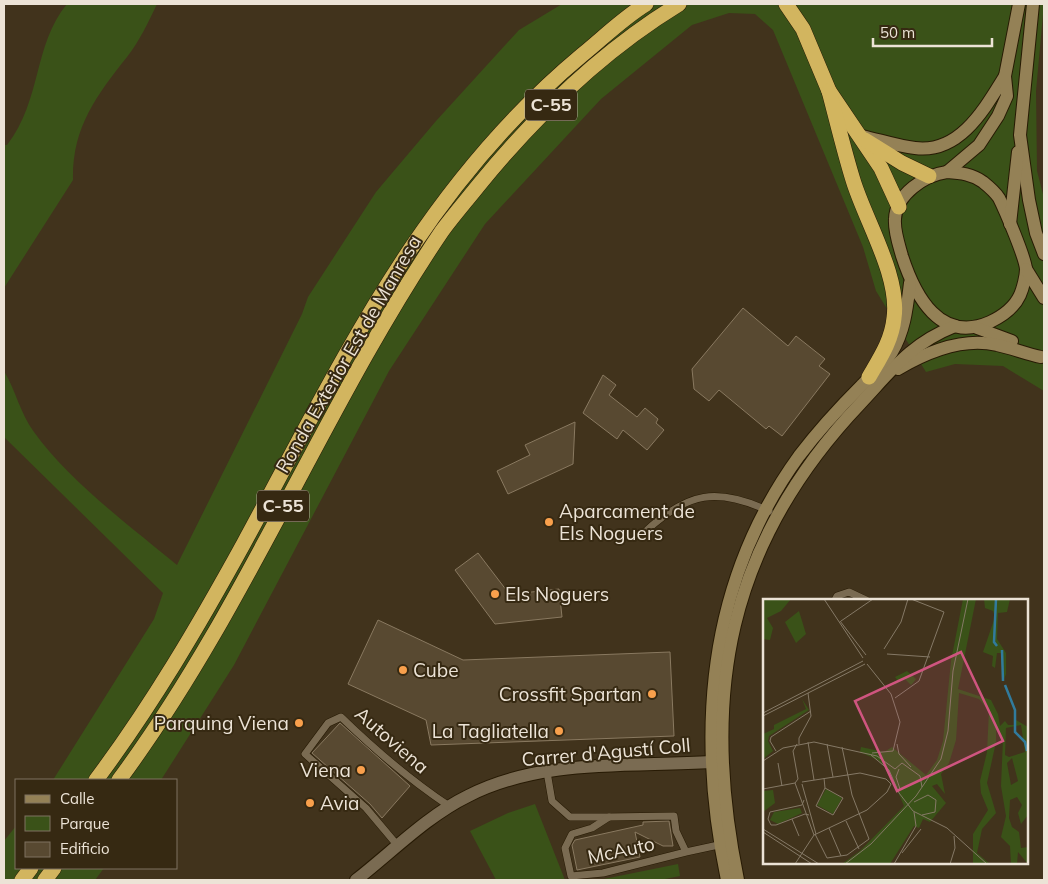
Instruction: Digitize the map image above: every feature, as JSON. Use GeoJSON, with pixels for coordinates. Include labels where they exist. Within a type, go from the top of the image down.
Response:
{"type":"FeatureCollection","features":[{"type":"Feature","properties":{"kind":"highway","name":"Ronda Exterior Est de Manresa"},"geometry":{"type":"LineString","coordinates":[[97,779],[122,745],[174,665],[240,551],[339,364],[387,282],[429,219],[488,145],[552,80],[646,4]]}},
{"type":"Feature","properties":{"kind":"highway","name":"Ronda Exterior Est de Manresa"},"geometry":{"type":"LineString","coordinates":[[120,779],[185,684],[222,621],[357,372],[404,290],[444,229],[503,156],[566,90],[648,22],[679,4]]}},
{"type":"Feature","properties":{"kind":"highway"},"geometry":{"type":"LineString","coordinates":[[786,4],[803,29]]}},
{"type":"Feature","properties":{"kind":"highway"},"geometry":{"type":"LineString","coordinates":[[796,4],[803,29],[829,91],[853,181],[894,292],[895,316],[890,339],[869,377]]}},
{"type":"Feature","properties":{"kind":"highway"},"geometry":{"type":"LineString","coordinates":[[829,91],[881,168],[899,207]]}},
{"type":"Feature","properties":{"kind":"highway"},"geometry":{"type":"LineString","coordinates":[[857,134],[902,164],[929,176]]}},
{"type":"Feature","properties":{"kind":"highway"},"geometry":{"type":"LineString","coordinates":[[22,880],[30,869]]}},
{"type":"Feature","properties":{"kind":"highway"},"geometry":{"type":"LineString","coordinates":[[45,880],[53,869]]}},
{"type":"Feature","properties":{"kind":"street"},"geometry":{"type":"LineString","coordinates":[[947,172],[979,144],[998,116],[1006,96],[1005,76],[1019,4]]}},
{"type":"Feature","properties":{"kind":"street"},"geometry":{"type":"LineString","coordinates":[[1010,224],[1034,4]]}},
{"type":"Feature","properties":{"kind":"street"},"geometry":{"type":"LineString","coordinates":[[857,134],[916,149],[935,148],[956,138],[972,125],[1005,76]]}},
{"type":"Feature","properties":{"kind":"street"},"geometry":{"type":"LineString","coordinates":[[1020,135],[1029,200],[1036,233],[1044,254]]}},
{"type":"Feature","properties":{"kind":"street"},"geometry":{"type":"LineString","coordinates":[[1043,358],[1019,344],[977,328],[955,326],[926,308],[910,282],[899,244],[895,218],[908,191],[929,176],[947,172],[964,173],[990,188],[998,197],[1010,224],[1026,269],[1044,298]]}},
{"type":"Feature","properties":{"kind":"street"},"geometry":{"type":"LineString","coordinates":[[977,328],[1003,316],[1017,301],[1026,269]]}},
{"type":"Feature","properties":{"kind":"street"},"geometry":{"type":"LineString","coordinates":[[738,880],[726,843],[711,762],[712,698],[718,647],[741,565],[800,456],[892,352],[905,322],[910,282]]}},
{"type":"Feature","properties":{"kind":"street"},"geometry":{"type":"LineString","coordinates":[[727,880],[723,758],[723,690],[726,661],[745,590],[771,512],[836,430],[910,350],[932,336],[955,326]]}},
{"type":"Feature","properties":{"kind":"street"},"geometry":{"type":"LineString","coordinates":[[886,377],[911,361],[963,342],[997,345],[1043,358]]}},
{"type":"Feature","properties":{"kind":"street","name":"Carrer d'Agustí Coll"},"geometry":{"type":"LineString","coordinates":[[356,880],[449,806],[470,794],[528,774],[617,766],[711,762]]}},
{"type":"Feature","properties":{"kind":"lane"},"geometry":{"type":"LineString","coordinates":[[646,531],[676,507],[702,497],[721,496],[744,499],[771,512]]}},
{"type":"Feature","properties":{"kind":"lane"},"geometry":{"type":"LineString","coordinates":[[836,599],[837,596],[850,592],[864,599]]}},
{"type":"Feature","properties":{"kind":"lane","name":"Autoviena"},"geometry":{"type":"LineString","coordinates":[[398,846],[366,808],[305,754],[328,723],[341,717],[385,759],[449,806]]}},
{"type":"Feature","properties":{"kind":"lane"},"geometry":{"type":"LineString","coordinates":[[547,772],[552,801],[570,817],[609,817]]}},
{"type":"Feature","properties":{"kind":"lane","name":"McAuto"},"geometry":{"type":"LineString","coordinates":[[686,852],[676,831],[674,816],[609,817],[592,828],[572,834],[565,848],[571,876],[603,874],[726,843]]}},
{"type":"Feature","properties":{"kind":"green space"},"geometry":{"type":"Polygon","coordinates":[[[67,4],[157,4],[136,45],[105,85],[88,114],[77,144],[73,180],[4,288],[4,145],[7,145],[18,128],[26,110],[48,37],[56,20],[67,4]]]}},
{"type":"Feature","properties":{"kind":"green space"},"geometry":{"type":"Polygon","coordinates":[[[562,4],[1044,4],[1036,91],[1037,171],[1044,198],[1044,391],[1003,366],[955,364],[926,372],[876,291],[863,247],[773,30],[755,14],[729,13],[692,25],[601,99],[485,224],[389,371],[234,665],[162,779],[54,779],[154,619],[163,593],[4,437],[4,371],[29,425],[64,468],[120,519],[177,565],[302,314],[308,297],[376,192],[436,121],[519,30],[562,4]]]}},
{"type":"Feature","properties":{"kind":"green space"},"geometry":{"type":"Polygon","coordinates":[[[535,804],[565,880],[496,880],[470,831],[508,813],[535,804]]]}},
{"type":"Feature","properties":{"kind":"green space"},"geometry":{"type":"Polygon","coordinates":[[[15,827],[15,869],[103,869],[95,880],[4,880],[4,841],[15,827]]]}},
{"type":"Feature","properties":{"kind":"green space"},"geometry":{"type":"Polygon","coordinates":[[[678,864],[680,876],[660,880],[599,880],[678,864]]]}},
{"type":"Feature","properties":{"kind":"building"},"geometry":{"type":"Polygon","coordinates":[[[743,308],[788,346],[796,336],[825,359],[819,366],[830,374],[782,436],[769,426],[766,429],[719,390],[709,401],[694,389],[692,369],[743,308]]]}},
{"type":"Feature","properties":{"kind":"building"},"geometry":{"type":"Polygon","coordinates":[[[603,375],[616,385],[609,395],[637,417],[645,408],[658,419],[656,423],[664,430],[647,450],[623,430],[617,439],[583,413],[603,375]]]}},
{"type":"Feature","properties":{"kind":"building"},"geometry":{"type":"Polygon","coordinates":[[[575,422],[573,464],[508,494],[497,471],[530,455],[525,445],[575,422]]]}},
{"type":"Feature","properties":{"kind":"building"},"geometry":{"type":"Polygon","coordinates":[[[478,553],[507,591],[513,594],[559,589],[562,617],[495,624],[455,570],[478,553]]]}},
{"type":"Feature","properties":{"kind":"building"},"geometry":{"type":"Polygon","coordinates":[[[378,620],[463,660],[670,652],[674,736],[431,745],[426,720],[348,684],[378,620]]]}},
{"type":"Feature","properties":{"kind":"building","name":"Viena"},"geometry":{"type":"Polygon","coordinates":[[[340,723],[410,786],[382,818],[370,804],[312,753],[340,723]]]}},
{"type":"Feature","properties":{"kind":"building"},"geometry":{"type":"Polygon","coordinates":[[[669,821],[673,846],[663,846],[635,832],[640,857],[577,870],[572,845],[575,840],[643,825],[643,822],[669,821]]]}},
{"type":"Feature","properties":{"kind":"place","name":"Aparcament de Els Noguers"},"geometry":{"type":"Point","coordinates":[549,522]}},
{"type":"Feature","properties":{"kind":"place","name":"Els Noguers"},"geometry":{"type":"Point","coordinates":[495,594]}},
{"type":"Feature","properties":{"kind":"place","name":"Cube"},"geometry":{"type":"Point","coordinates":[403,670]}},
{"type":"Feature","properties":{"kind":"place","name":"Crossfit Spartan"},"geometry":{"type":"Point","coordinates":[652,694]}},
{"type":"Feature","properties":{"kind":"place","name":"Parquing Viena"},"geometry":{"type":"Point","coordinates":[299,723]}},
{"type":"Feature","properties":{"kind":"place","name":"La Tagliatella"},"geometry":{"type":"Point","coordinates":[559,731]}},
{"type":"Feature","properties":{"kind":"place","name":"Viena"},"geometry":{"type":"Point","coordinates":[361,770]}},
{"type":"Feature","properties":{"kind":"place","name":"Avia"},"geometry":{"type":"Point","coordinates":[310,803]}}]}
